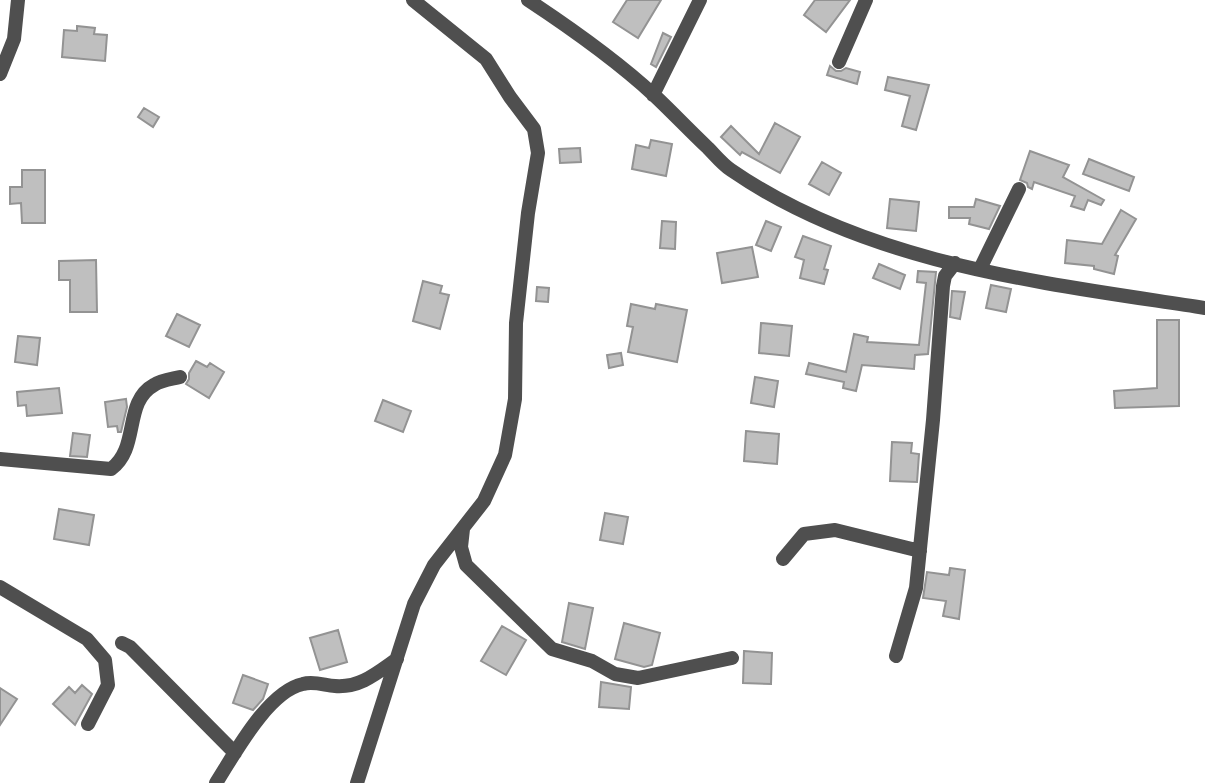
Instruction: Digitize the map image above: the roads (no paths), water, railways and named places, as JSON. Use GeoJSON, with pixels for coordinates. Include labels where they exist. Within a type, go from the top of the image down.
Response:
{"type":"FeatureCollection","features":[{"type":"Feature","properties":{"kind":"street"},"geometry":{"type":"LineString","coordinates":[[0,74],[14,39],[18,0]]}},
{"type":"Feature","properties":{"kind":"street"},"geometry":{"type":"LineString","coordinates":[[357,783],[414,604],[434,565],[484,501],[505,455],[515,399],[516,323],[528,213],[538,153],[534,129],[486,59],[413,0]]}},
{"type":"Feature","properties":{"kind":"street"},"geometry":{"type":"LineString","coordinates":[[528,0],[578,33],[653,95],[729,169],[791,205],[919,256],[1035,281],[1205,308]]}},
{"type":"Feature","properties":{"kind":"street"},"geometry":{"type":"LineString","coordinates":[[653,95],[700,0]]}},
{"type":"Feature","properties":{"kind":"street"},"geometry":{"type":"LineString","coordinates":[[839,62],[866,0]]}},
{"type":"Feature","properties":{"kind":"street"},"geometry":{"type":"LineString","coordinates":[[981,269],[1019,190]]}},
{"type":"Feature","properties":{"kind":"street"},"geometry":{"type":"LineString","coordinates":[[897,656],[916,588],[943,286],[945,276],[955,264]]}},
{"type":"Feature","properties":{"kind":"street"},"geometry":{"type":"LineString","coordinates":[[0,459],[111,469],[122,461],[128,449],[138,402],[145,391],[156,383],[180,377]]}},
{"type":"Feature","properties":{"kind":"street"},"geometry":{"type":"LineString","coordinates":[[463,527],[461,547],[466,565],[552,649],[592,661],[615,674],[638,678],[702,666],[732,657]]}},
{"type":"Feature","properties":{"kind":"street"},"geometry":{"type":"LineString","coordinates":[[783,559],[804,534],[835,530],[920,551]]}},
{"type":"Feature","properties":{"kind":"street"},"geometry":{"type":"LineString","coordinates":[[0,587],[88,639],[106,660],[108,685],[88,724]]}},
{"type":"Feature","properties":{"kind":"street"},"geometry":{"type":"LineString","coordinates":[[122,643],[130,647],[235,753]]}},
{"type":"Feature","properties":{"kind":"street"},"geometry":{"type":"LineString","coordinates":[[216,783],[253,725],[287,691],[300,684],[310,683],[351,686],[362,682],[397,659]]}}]}
